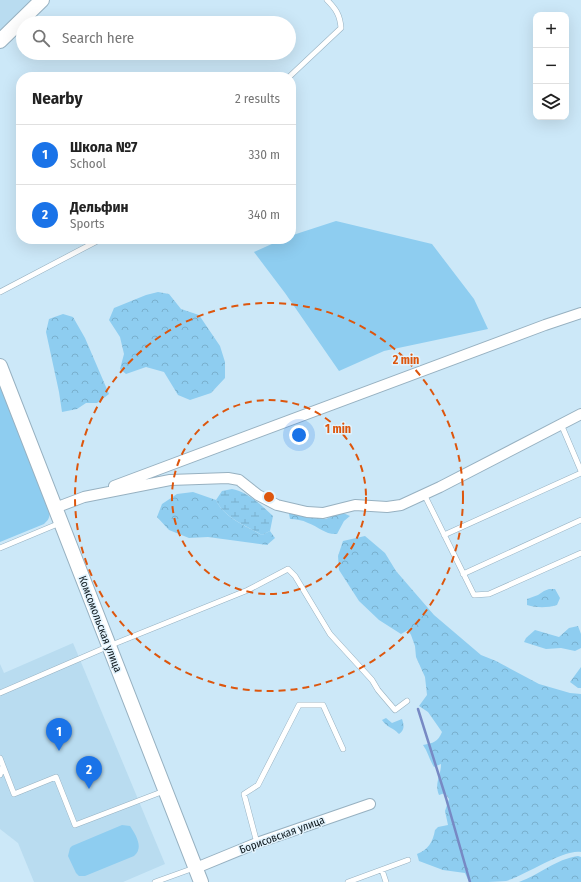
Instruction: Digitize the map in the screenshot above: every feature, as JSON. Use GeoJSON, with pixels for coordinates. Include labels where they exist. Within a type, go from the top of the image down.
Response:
{"type":"FeatureCollection","features":[{"type":"Feature","properties":{"kind":"main road"},"geometry":{"type":"LineString","coordinates":[[26,16],[42,0]]}},
{"type":"Feature","properties":{"kind":"main road"},"geometry":{"type":"LineString","coordinates":[[0,41],[16,25]]}},
{"type":"Feature","properties":{"kind":"main road","name":"Комсомольская улица"},"geometry":{"type":"LineString","coordinates":[[0,366],[201,882]]}},
{"type":"Feature","properties":{"kind":"street"},"geometry":{"type":"LineString","coordinates":[[55,508],[545,325],[581,313]]}},
{"type":"Feature","properties":{"kind":"street"},"geometry":{"type":"LineString","coordinates":[[84,497],[170,480],[228,478],[239,480],[258,495],[278,506],[307,512],[323,513],[355,505],[387,508],[401,505],[424,494],[581,414]]}},
{"type":"Feature","properties":{"kind":"street","name":"Борисовская улица"},"geometry":{"type":"LineString","coordinates":[[196,868],[257,843],[370,804]]}},
{"type":"Feature","properties":{"kind":"lane"},"geometry":{"type":"LineString","coordinates":[[294,72],[341,28],[340,18],[334,6],[327,0]]}},
{"type":"Feature","properties":{"kind":"lane"},"geometry":{"type":"LineString","coordinates":[[0,292],[91,244]]}},
{"type":"Feature","properties":{"kind":"lane"},"geometry":{"type":"LineString","coordinates":[[444,535],[581,472],[561,424]]}},
{"type":"Feature","properties":{"kind":"lane"},"geometry":{"type":"LineString","coordinates":[[424,494],[474,595],[489,594],[581,553]]}},
{"type":"Feature","properties":{"kind":"lane"},"geometry":{"type":"LineString","coordinates":[[463,574],[581,520]]}},
{"type":"Feature","properties":{"kind":"lane"},"geometry":{"type":"LineString","coordinates":[[0,548],[61,523]]}},
{"type":"Feature","properties":{"kind":"lane"},"geometry":{"type":"LineString","coordinates":[[0,693],[109,646],[248,590],[288,569],[295,576],[330,634],[372,680],[378,690],[395,710],[407,701]]}},
{"type":"Feature","properties":{"kind":"lane"},"geometry":{"type":"LineString","coordinates":[[257,843],[244,794],[258,785],[299,705],[323,705],[343,749]]}},
{"type":"Feature","properties":{"kind":"lane"},"geometry":{"type":"LineString","coordinates":[[0,758],[14,794],[56,777],[75,824],[165,791]]}},
{"type":"Feature","properties":{"kind":"lane"},"geometry":{"type":"LineString","coordinates":[[0,776],[3,766]]}},
{"type":"Feature","properties":{"kind":"lane"},"geometry":{"type":"LineString","coordinates":[[348,882],[408,860]]}},
{"type":"Feature","properties":{"kind":"lane"},"geometry":{"type":"LineString","coordinates":[[155,882],[196,868]]}},
{"type":"Feature","properties":{"kind":"lane"},"geometry":{"type":"LineString","coordinates":[[382,870],[386,882]]}},
{"type":"Feature","properties":{"kind":"shaded area"},"geometry":{"type":"Polygon","coordinates":[[[0,0],[32,0],[0,30],[0,0]]]}},
{"type":"Feature","properties":{"kind":"shaded area"},"geometry":{"type":"Polygon","coordinates":[[[73,643],[165,864],[123,882],[34,882],[18,843],[0,829],[0,664],[4,673],[73,643]]]}},
{"type":"Feature","properties":{"kind":"green space"},"geometry":{"type":"Polygon","coordinates":[[[336,221],[432,244],[474,299],[488,329],[384,351],[339,371],[285,293],[254,252],[272,244],[296,244],[296,234],[336,221]]]}},
{"type":"Feature","properties":{"kind":"green space"},"geometry":{"type":"Polygon","coordinates":[[[158,292],[169,294],[181,309],[199,315],[220,346],[225,362],[225,378],[211,393],[190,400],[178,395],[164,372],[146,367],[126,374],[120,369],[124,354],[120,337],[109,320],[114,308],[146,295],[158,292]]]}},
{"type":"Feature","properties":{"kind":"green space"},"geometry":{"type":"Polygon","coordinates":[[[63,314],[73,317],[85,338],[109,394],[97,403],[86,403],[77,409],[62,412],[46,332],[49,319],[63,314]]]}},
{"type":"Feature","properties":{"kind":"green space"},"geometry":{"type":"Polygon","coordinates":[[[0,383],[49,508],[49,517],[44,524],[0,542],[0,383]]]}},
{"type":"Feature","properties":{"kind":"green space"},"geometry":{"type":"Polygon","coordinates":[[[232,489],[249,496],[273,516],[270,531],[262,535],[236,521],[224,512],[216,500],[222,491],[232,489]]]}},
{"type":"Feature","properties":{"kind":"green space"},"geometry":{"type":"Polygon","coordinates":[[[193,492],[216,500],[224,512],[243,525],[262,535],[270,531],[275,538],[267,545],[208,537],[189,538],[169,530],[157,517],[162,504],[177,494],[193,492]]]}},
{"type":"Feature","properties":{"kind":"green space"},"geometry":{"type":"Polygon","coordinates":[[[341,512],[350,516],[344,521],[337,534],[326,532],[304,521],[290,519],[289,514],[296,513],[326,519],[341,512]]]}},
{"type":"Feature","properties":{"kind":"green space"},"geometry":{"type":"Polygon","coordinates":[[[365,536],[385,553],[396,571],[434,615],[481,655],[496,661],[539,684],[570,693],[581,694],[581,852],[565,854],[514,878],[498,882],[469,882],[465,873],[443,870],[419,861],[417,854],[429,845],[435,830],[438,827],[448,825],[445,811],[449,799],[445,793],[439,795],[437,787],[441,764],[434,767],[423,745],[435,742],[442,732],[428,712],[419,706],[427,695],[425,677],[416,657],[415,646],[408,630],[401,634],[379,620],[359,601],[339,570],[338,556],[343,541],[365,536]]]}},
{"type":"Feature","properties":{"kind":"green space"},"geometry":{"type":"Polygon","coordinates":[[[549,589],[555,589],[560,598],[557,605],[550,607],[534,607],[527,605],[527,599],[549,589]]]}},
{"type":"Feature","properties":{"kind":"green space"},"geometry":{"type":"Polygon","coordinates":[[[578,626],[581,634],[581,648],[575,651],[561,648],[546,649],[524,642],[526,638],[535,630],[559,637],[569,628],[578,626]]]}},
{"type":"Feature","properties":{"kind":"green space"},"geometry":{"type":"Polygon","coordinates":[[[581,667],[581,688],[578,688],[570,682],[581,667]]]}},
{"type":"Feature","properties":{"kind":"green space"},"geometry":{"type":"Polygon","coordinates":[[[386,718],[392,723],[402,719],[404,727],[399,734],[382,720],[386,718]]]}},
{"type":"Feature","properties":{"kind":"green space"},"geometry":{"type":"Polygon","coordinates":[[[122,825],[130,826],[135,833],[139,845],[137,853],[134,856],[85,876],[79,876],[68,856],[70,848],[122,825]]]}},
{"type":"Feature","properties":{"kind":"green space"},"geometry":{"type":"Polygon","coordinates":[[[578,856],[581,857],[581,882],[519,882],[562,860],[578,856]]]}},
{"type":"Feature","properties":{"kind":"waterway"},"geometry":{"type":"LineString","coordinates":[[418,709],[470,882]]}},
{"type":"Feature","properties":{"kind":"place","name":"Школа №7"},"geometry":{"type":"Point","coordinates":[59,751]}},
{"type":"Feature","properties":{"kind":"place","name":"Дельфин"},"geometry":{"type":"Point","coordinates":[89,789]}}]}
